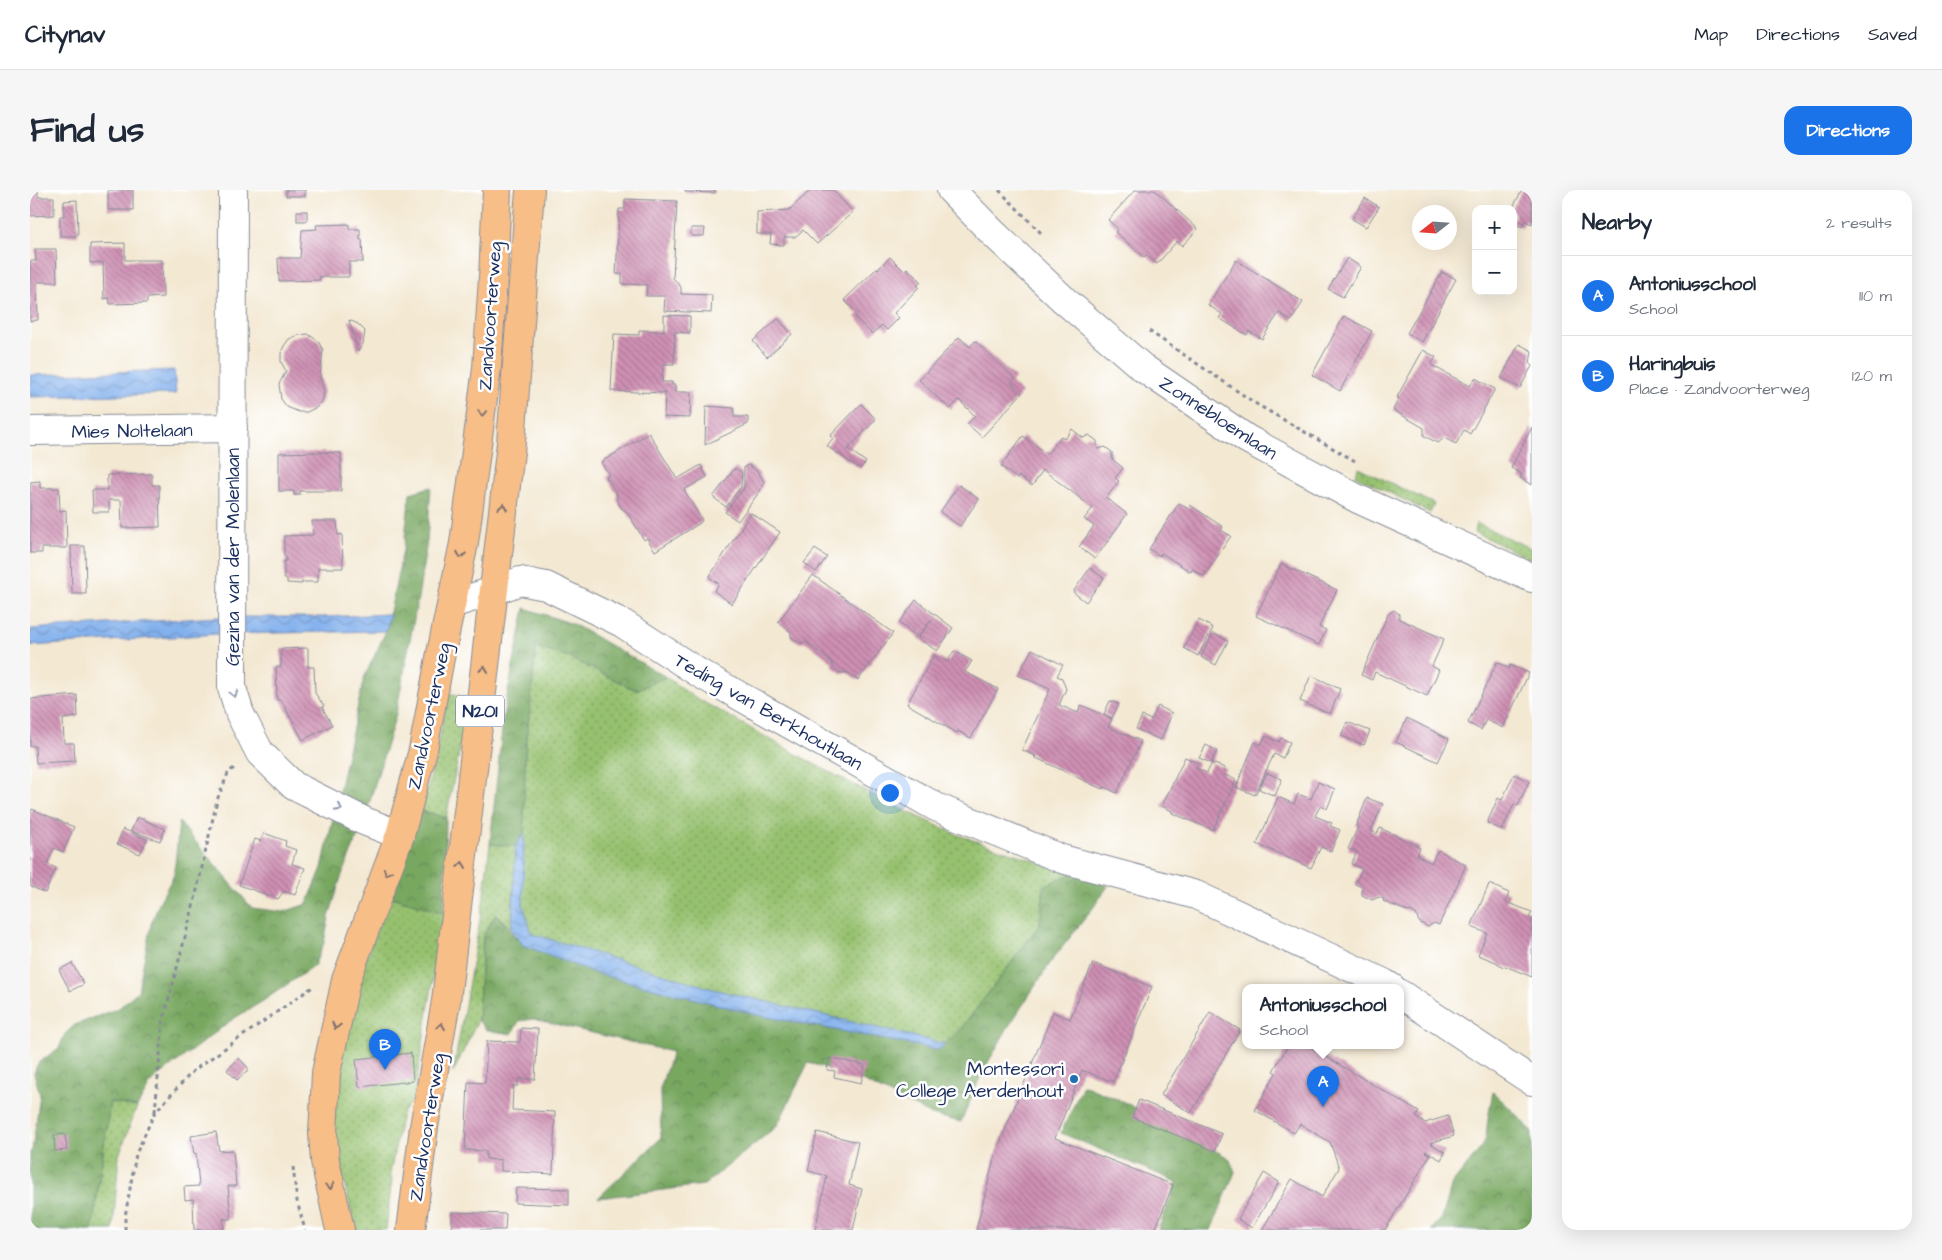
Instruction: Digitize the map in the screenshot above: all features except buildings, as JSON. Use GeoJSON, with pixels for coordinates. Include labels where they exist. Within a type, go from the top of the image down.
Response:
{"type":"FeatureCollection","features":[{"type":"Feature","properties":{"kind":"main road","name":"Zandvoorterweg"},"geometry":{"type":"LineString","coordinates":[[340,1230],[325,1160],[323,1134],[326,1073],[346,980],[391,831],[423,750],[452,604],[465,534],[487,368],[494,278],[496,190]]}},
{"type":"Feature","properties":{"kind":"main road","name":"Zandvoorterweg"},"geometry":{"type":"LineString","coordinates":[[411,1230],[424,1127],[446,1001],[511,443],[530,190]]}},
{"type":"Feature","properties":{"kind":"street","name":"Gezina van der Molenlaan"},"geometry":{"type":"LineString","coordinates":[[232,190],[233,428],[230,646],[232,688],[240,714],[260,753],[294,786],[364,821],[391,831]]}},
{"type":"Feature","properties":{"kind":"street","name":"Zonnebloemlaan"},"geometry":{"type":"LineString","coordinates":[[951,190],[993,233],[1064,300],[1143,368],[1247,438],[1358,499],[1532,578]]}},
{"type":"Feature","properties":{"kind":"street","name":"Mies Noltelaan"},"geometry":{"type":"LineString","coordinates":[[30,431],[233,428]]}},
{"type":"Feature","properties":{"kind":"street","name":"Teding van Berkhoutlaan"},"geometry":{"type":"LineString","coordinates":[[452,604],[520,581],[546,586],[622,623],[699,673],[936,807],[1062,858],[1196,895],[1385,984]]}},
{"type":"Feature","properties":{"kind":"street"},"geometry":{"type":"LineString","coordinates":[[1404,997],[1532,1081]]}},
{"type":"Feature","properties":{"kind":"path"},"geometry":{"type":"LineString","coordinates":[[999,190],[1043,236]]}},
{"type":"Feature","properties":{"kind":"path"},"geometry":{"type":"LineString","coordinates":[[1146,329],[1258,405],[1357,462]]}},
{"type":"Feature","properties":{"kind":"path"},"geometry":{"type":"LineString","coordinates":[[155,1112],[163,1021],[196,895],[217,800],[229,771]]}},
{"type":"Feature","properties":{"kind":"path"},"geometry":{"type":"LineString","coordinates":[[126,1230],[125,1217],[136,1154],[155,1112],[194,1070],[321,981]]}},
{"type":"Feature","properties":{"kind":"green space"},"geometry":{"type":"Polygon","coordinates":[[[1358,467],[1434,504],[1430,513],[1356,476],[1358,467]]]}},
{"type":"Feature","properties":{"kind":"green space"},"geometry":{"type":"Polygon","coordinates":[[[431,487],[427,541],[396,714],[364,821],[340,880],[329,917],[324,943],[314,966],[233,1019],[152,1081],[137,1107],[110,1102],[92,1230],[30,1230],[30,1152],[32,1151],[40,1095],[34,1073],[38,1063],[59,1048],[65,1034],[75,1025],[119,1008],[138,991],[151,924],[160,901],[174,875],[179,822],[252,908],[283,912],[307,904],[322,868],[364,678],[386,631],[404,545],[410,493],[431,487]]]}},
{"type":"Feature","properties":{"kind":"green space"},"geometry":{"type":"Polygon","coordinates":[[[1476,523],[1532,549],[1532,560],[1474,532],[1476,523]]]}},
{"type":"Feature","properties":{"kind":"green space"},"geometry":{"type":"Polygon","coordinates":[[[525,608],[573,624],[666,677],[636,690],[566,656],[536,648],[525,754],[524,833],[516,846],[490,844],[504,711],[525,608]]]}},
{"type":"Feature","properties":{"kind":"green space"},"geometry":{"type":"Polygon","coordinates":[[[536,648],[566,656],[636,690],[666,677],[691,695],[816,765],[889,803],[958,835],[1072,873],[1044,886],[1040,925],[961,1029],[945,1044],[716,990],[532,934],[523,905],[525,754],[536,648]]]}},
{"type":"Feature","properties":{"kind":"green space"},"geometry":{"type":"Polygon","coordinates":[[[449,693],[470,698],[446,818],[419,810],[427,791],[449,693]]]}},
{"type":"Feature","properties":{"kind":"green space"},"geometry":{"type":"Polygon","coordinates":[[[419,810],[446,818],[444,913],[389,896],[419,810]]]}},
{"type":"Feature","properties":{"kind":"green space"},"geometry":{"type":"Polygon","coordinates":[[[490,844],[516,846],[512,930],[496,914],[483,936],[478,1020],[453,1073],[483,902],[490,844]]]}},
{"type":"Feature","properties":{"kind":"green space"},"geometry":{"type":"Polygon","coordinates":[[[1072,873],[1108,886],[1053,959],[1007,1029],[982,1073],[961,1122],[932,1115],[846,1073],[808,1063],[777,1126],[704,1185],[598,1198],[661,1138],[660,1089],[672,1052],[534,1019],[519,1021],[512,1034],[486,1030],[478,1020],[483,936],[496,914],[523,945],[595,973],[758,1015],[938,1050],[961,1029],[1040,925],[1044,886],[1072,873]]]}},
{"type":"Feature","properties":{"kind":"green space"},"geometry":{"type":"Polygon","coordinates":[[[389,896],[444,913],[414,1097],[402,1113],[390,1174],[392,1179],[386,1230],[356,1230],[332,1134],[347,1011],[389,896]]]}},
{"type":"Feature","properties":{"kind":"green space"},"geometry":{"type":"Polygon","coordinates":[[[1083,1085],[1124,1102],[1229,1158],[1235,1172],[1211,1230],[1158,1230],[1177,1182],[1061,1133],[1083,1085]]]}},
{"type":"Feature","properties":{"kind":"green space"},"geometry":{"type":"Polygon","coordinates":[[[1493,1092],[1525,1123],[1532,1133],[1532,1223],[1523,1230],[1431,1230],[1442,1218],[1452,1184],[1481,1148],[1486,1138],[1493,1092]]]}},
{"type":"Feature","properties":{"kind":"green space"},"geometry":{"type":"Polygon","coordinates":[[[110,1102],[137,1107],[119,1155],[113,1230],[92,1230],[110,1102]]]}},
{"type":"Feature","properties":{"kind":"water"},"geometry":{"type":"Polygon","coordinates":[[[174,370],[176,394],[30,397],[30,375],[174,370]]]}},
{"type":"Feature","properties":{"kind":"water"},"geometry":{"type":"Polygon","coordinates":[[[390,614],[386,631],[218,634],[30,646],[30,629],[217,617],[323,617],[390,614]]]}},
{"type":"Feature","properties":{"kind":"water"},"geometry":{"type":"Polygon","coordinates":[[[524,833],[523,905],[532,934],[716,990],[945,1044],[938,1050],[758,1015],[595,973],[523,945],[512,930],[516,846],[524,833]]]}},
{"type":"Feature","properties":{"kind":"place","name":"Haringbuis"},"geometry":{"type":"Point","coordinates":[385,1070]}},
{"type":"Feature","properties":{"kind":"place","name":"Montessori College Aerdenhout"},"geometry":{"type":"Point","coordinates":[1074,1079]}},
{"type":"Feature","properties":{"kind":"place","name":"Antoniusschool"},"geometry":{"type":"Point","coordinates":[1323,1107]}}]}
